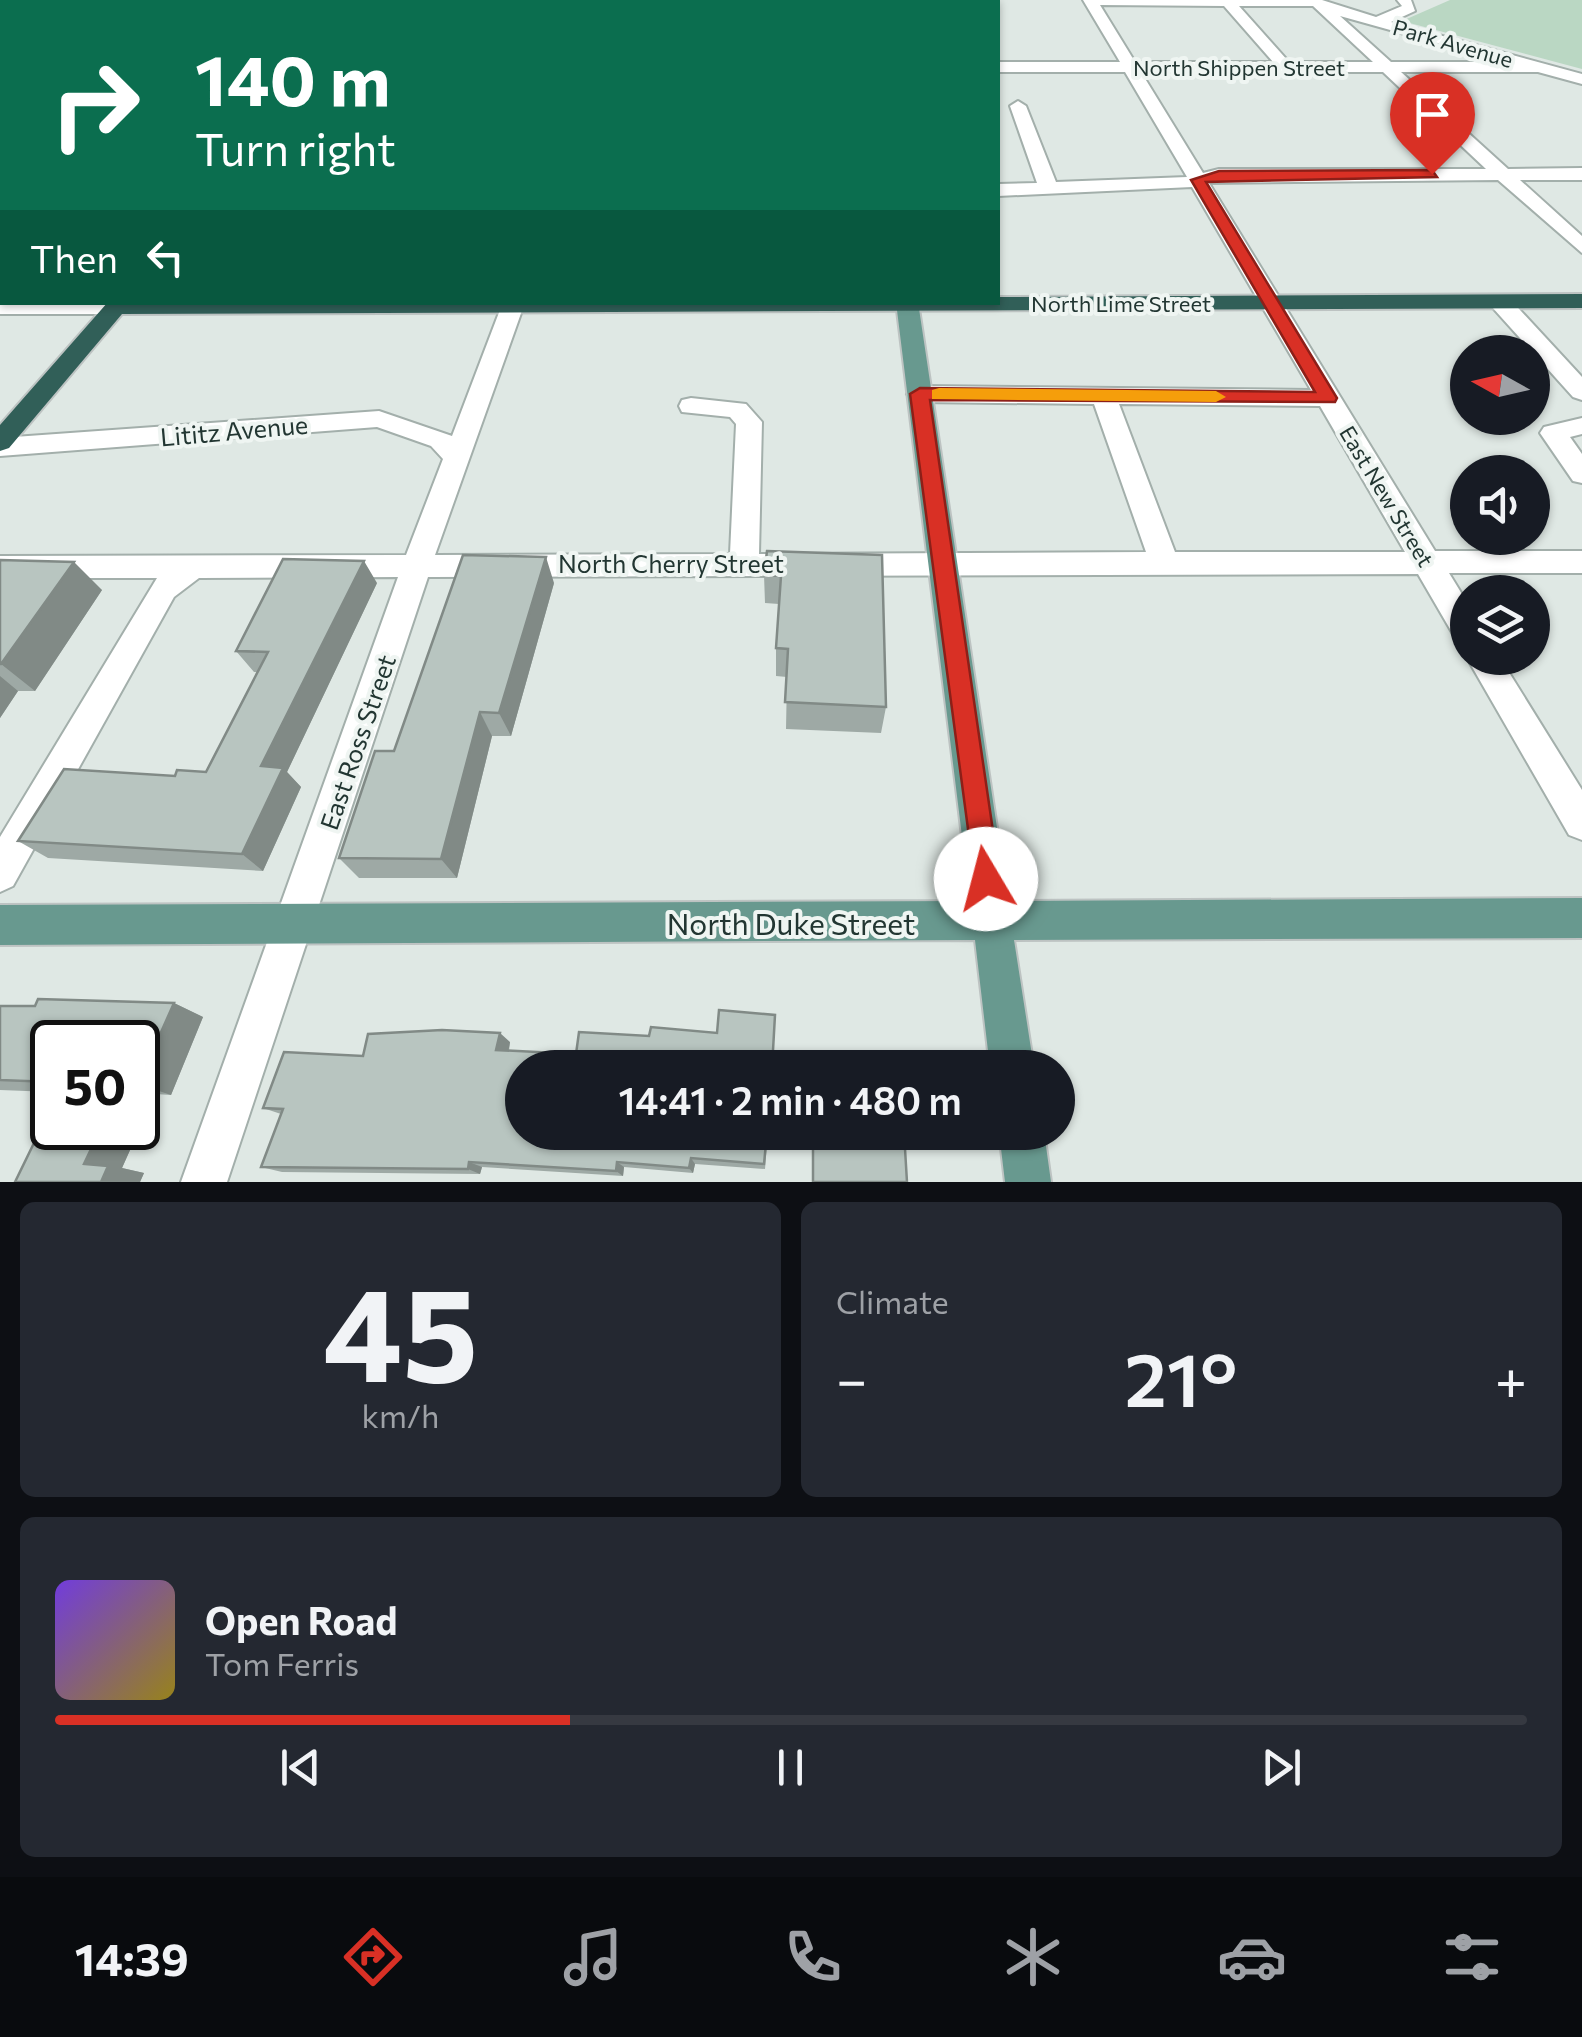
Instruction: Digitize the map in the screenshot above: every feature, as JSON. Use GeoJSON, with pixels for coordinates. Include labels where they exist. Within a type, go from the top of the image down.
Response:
{"type":"FeatureCollection","features":[{"type":"Feature","properties":{"kind":"highway","name":"North Lime Street"},"geometry":{"type":"LineString","coordinates":[[1000,303],[1582,302]]}},
{"type":"Feature","properties":{"kind":"highway"},"geometry":{"type":"LineString","coordinates":[[0,444],[118,305]]}},
{"type":"Feature","properties":{"kind":"main road"},"geometry":{"type":"LineString","coordinates":[[907,305],[1010,1050]]}},
{"type":"Feature","properties":{"kind":"main road","name":"North Duke Street"},"geometry":{"type":"LineString","coordinates":[[0,925],[1582,918]]}},
{"type":"Feature","properties":{"kind":"main road"},"geometry":{"type":"LineString","coordinates":[[1024,1150],[1028,1182]]}},
{"type":"Feature","properties":{"kind":"street"},"geometry":{"type":"LineString","coordinates":[[1378,22],[1410,8],[1404,0]]}},
{"type":"Feature","properties":{"kind":"street","name":"Park Avenue"},"geometry":{"type":"LineString","coordinates":[[1091,1],[1318,3],[1582,79]]}},
{"type":"Feature","properties":{"kind":"street","name":"East New Street"},"geometry":{"type":"LineString","coordinates":[[1091,1],[1450,602]]}},
{"type":"Feature","properties":{"kind":"street"},"geometry":{"type":"LineString","coordinates":[[1228,2],[1285,67]]}},
{"type":"Feature","properties":{"kind":"street"},"geometry":{"type":"LineString","coordinates":[[1318,3],[1582,246]]}},
{"type":"Feature","properties":{"kind":"street","name":"North Shippen Street"},"geometry":{"type":"LineString","coordinates":[[1001,67],[1541,68]]}},
{"type":"Feature","properties":{"kind":"street"},"geometry":{"type":"LineString","coordinates":[[1018,106],[1048,187]]}},
{"type":"Feature","properties":{"kind":"street"},"geometry":{"type":"LineString","coordinates":[[1000,190],[1182,184],[1219,175],[1582,174]]}},
{"type":"Feature","properties":{"kind":"street"},"geometry":{"type":"LineString","coordinates":[[1500,302],[1582,392]]}},
{"type":"Feature","properties":{"kind":"street","name":"North Lime Street"},"geometry":{"type":"LineString","coordinates":[[0,306],[118,305]]}},
{"type":"Feature","properties":{"kind":"street","name":"East Ross Street"},"geometry":{"type":"LineString","coordinates":[[204,1182],[417,564],[513,305]]}},
{"type":"Feature","properties":{"kind":"street"},"geometry":{"type":"LineString","coordinates":[[920,394],[1328,398]]}},
{"type":"Feature","properties":{"kind":"street"},"geometry":{"type":"LineString","coordinates":[[1103,394],[1164,562]]}},
{"type":"Feature","properties":{"kind":"street"},"geometry":{"type":"LineString","coordinates":[[691,406],[736,410],[749,422],[744,562]]}},
{"type":"Feature","properties":{"kind":"street","name":"Lititz Avenue"},"geometry":{"type":"LineString","coordinates":[[0,444],[379,418],[440,440],[456,457]]}},
{"type":"Feature","properties":{"kind":"street"},"geometry":{"type":"LineString","coordinates":[[1582,426],[1553,433],[1582,474]]}},
{"type":"Feature","properties":{"kind":"street","name":"North Cherry Street"},"geometry":{"type":"LineString","coordinates":[[158,577],[188,573],[192,564],[1582,562]]}},
{"type":"Feature","properties":{"kind":"street"},"geometry":{"type":"LineString","coordinates":[[0,566],[158,577],[0,873]]}},
{"type":"Feature","properties":{"kind":"street"},"geometry":{"type":"LineString","coordinates":[[1493,675],[1582,823]]}},
{"type":"Feature","properties":{"kind":"green space"},"geometry":{"type":"Polygon","coordinates":[[[1450,0],[1582,0],[1582,69],[1402,21],[1450,0]]]}},
{"type":"Feature","properties":{"kind":"building"},"geometry":{"type":"Polygon","coordinates":[[[767,551],[882,555],[886,707],[785,702],[788,649],[776,648],[781,576],[764,575],[767,551]]]}},
{"type":"Feature","properties":{"kind":"building"},"geometry":{"type":"Polygon","coordinates":[[[463,555],[546,557],[499,713],[480,712],[441,859],[339,858],[375,751],[394,751],[463,555]]]}},
{"type":"Feature","properties":{"kind":"building"},"geometry":{"type":"Polygon","coordinates":[[[283,559],[364,561],[261,766],[283,768],[242,854],[18,841],[64,769],[175,776],[177,770],[206,772],[268,652],[236,651],[283,559]]]}},
{"type":"Feature","properties":{"kind":"building"},"geometry":{"type":"Polygon","coordinates":[[[0,560],[74,562],[1,664],[0,664],[0,560]]]}},
{"type":"Feature","properties":{"kind":"building"},"geometry":{"type":"Polygon","coordinates":[[[38,999],[174,1003],[160,1034],[160,1020],[30,1020],[30,1081],[0,1080],[0,1006],[35,1006],[38,999]]]}},
{"type":"Feature","properties":{"kind":"building"},"geometry":{"type":"Polygon","coordinates":[[[719,1010],[775,1015],[773,1050],[577,1050],[579,1032],[649,1036],[651,1027],[717,1033],[719,1010]]]}},
{"type":"Feature","properties":{"kind":"building"},"geometry":{"type":"Polygon","coordinates":[[[442,1030],[500,1033],[496,1050],[505,1050],[505,1150],[765,1150],[764,1164],[691,1158],[689,1168],[617,1162],[616,1171],[469,1162],[468,1169],[261,1167],[283,1109],[263,1108],[284,1052],[363,1056],[368,1034],[442,1030]]]}},
{"type":"Feature","properties":{"kind":"building"},"geometry":{"type":"Polygon","coordinates":[[[31,1150],[91,1150],[84,1164],[108,1166],[101,1182],[15,1182],[31,1150]]]}},
{"type":"Feature","properties":{"kind":"building"},"geometry":{"type":"Polygon","coordinates":[[[813,1150],[905,1150],[907,1182],[813,1182],[813,1150]]]}},
{"type":"Feature","properties":{"kind":"slow traffic"},"geometry":{"type":"LineString","coordinates":[[939,394],[1216,397]]}},
{"type":"Feature","properties":{"kind":"route"},"geometry":{"type":"LineString","coordinates":[[986,879],[920,394],[1328,398],[1198,180],[1219,175],[1432,174]]}}]}
